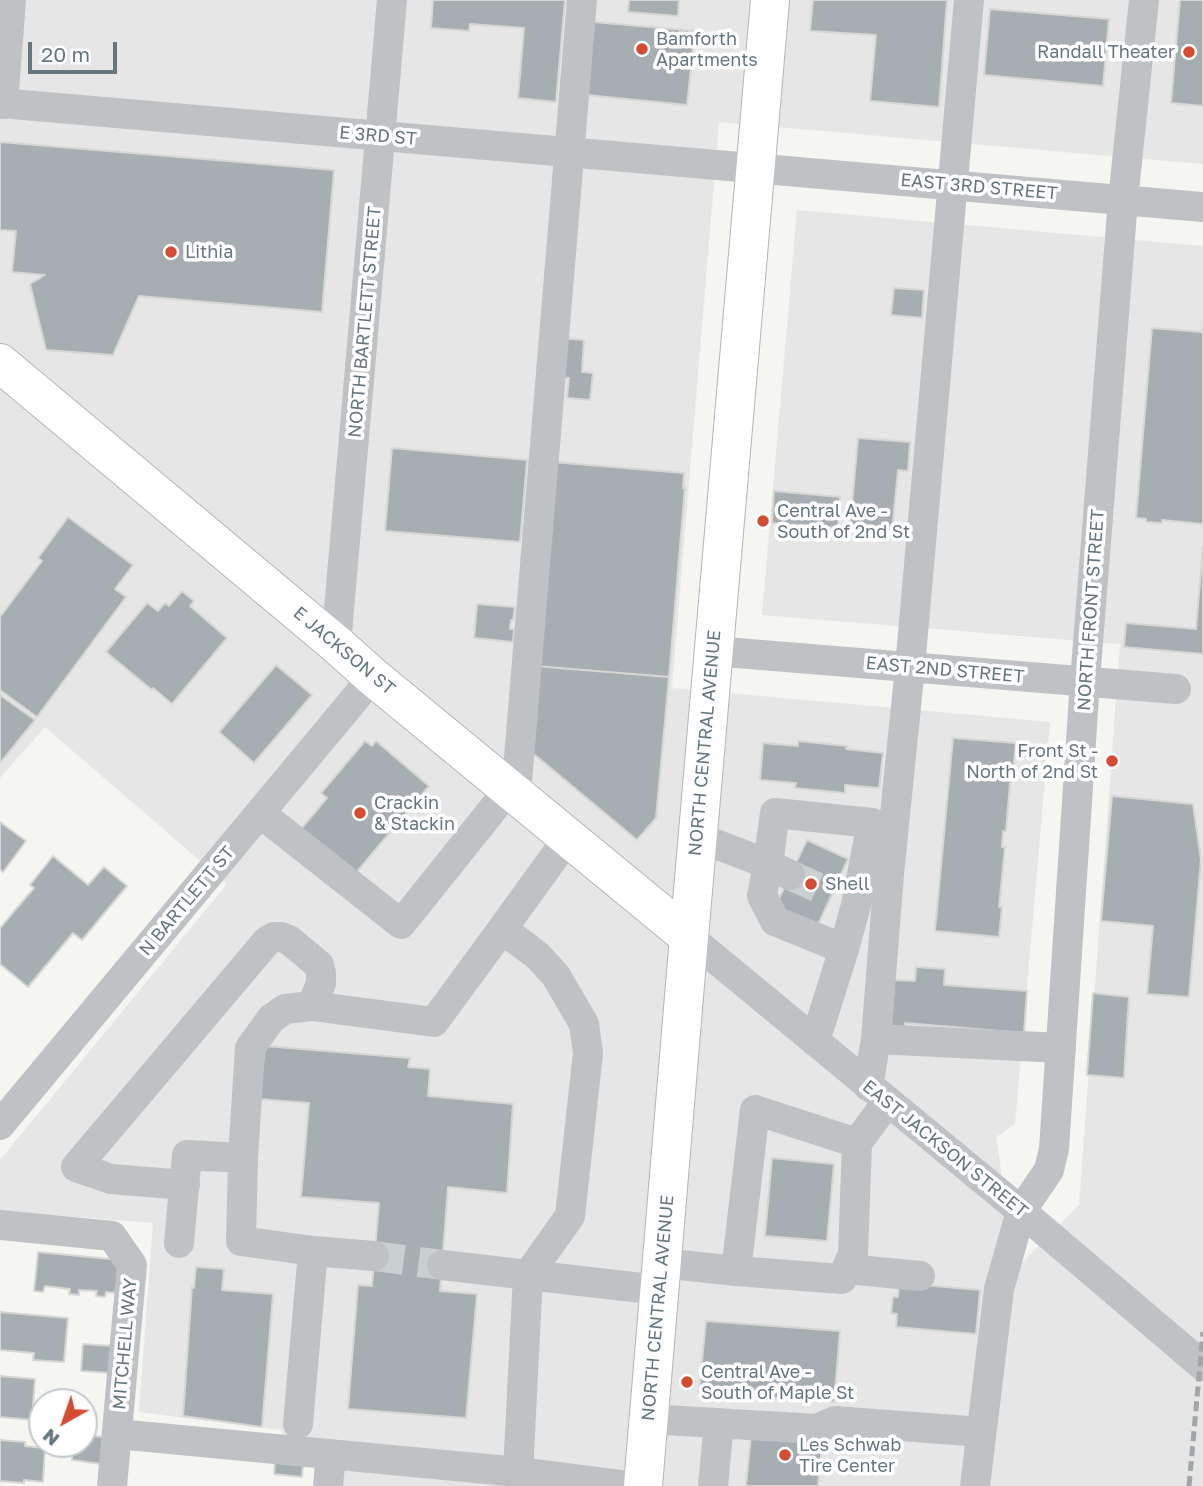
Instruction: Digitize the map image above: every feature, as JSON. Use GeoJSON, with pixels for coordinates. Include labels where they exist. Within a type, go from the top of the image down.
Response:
{"type":"FeatureCollection","features":[{"type":"Feature","properties":{"kind":"main road","name":"NORTH CENTRAL AVENUE"},"geometry":{"type":"LineString","coordinates":[[643,1486],[770,0]]}},
{"type":"Feature","properties":{"kind":"main road","name":"E JACKSON ST"},"geometry":{"type":"LineString","coordinates":[[0,363],[373,677],[689,937]]}},
{"type":"Feature","properties":{"kind":"street"},"geometry":{"type":"LineString","coordinates":[[1,103],[11,0]]}},
{"type":"Feature","properties":{"kind":"street","name":"NORTH BARTLETT STREET"},"geometry":{"type":"LineString","coordinates":[[336,644],[393,0]]}},
{"type":"Feature","properties":{"kind":"street"},"geometry":{"type":"LineString","coordinates":[[260,813],[401,924],[512,791],[582,0]]}},
{"type":"Feature","properties":{"kind":"street"},"geometry":{"type":"LineString","coordinates":[[815,1041],[844,949],[844,900],[876,872],[910,667],[969,0]]}},
{"type":"Feature","properties":{"kind":"street","name":"NORTH FRONT STREET"},"geometry":{"type":"LineString","coordinates":[[975,1486],[999,1289],[1021,1211],[1049,1170],[1054,1149],[1085,681],[1123,200],[1144,0]]}},
{"type":"Feature","properties":{"kind":"street","name":"E 3RD ST"},"geometry":{"type":"LineString","coordinates":[[1,103],[755,168]]}},
{"type":"Feature","properties":{"kind":"street","name":"EAST 3RD STREET"},"geometry":{"type":"LineString","coordinates":[[755,168],[1203,207]]}},
{"type":"Feature","properties":{"kind":"street","name":"EAST 2ND STREET"},"geometry":{"type":"LineString","coordinates":[[713,652],[1176,688]]}},
{"type":"Feature","properties":{"kind":"street","name":"N BARTLETT ST"},"geometry":{"type":"LineString","coordinates":[[0,1125],[373,677]]}},
{"type":"Feature","properties":{"kind":"street"},"geometry":{"type":"LineString","coordinates":[[442,1265],[528,1275],[661,1277],[736,1271],[842,1279],[853,1254],[857,1143],[878,1093],[876,872],[872,823],[775,813],[779,869],[762,896],[775,921],[844,949]]}},
{"type":"Feature","properties":{"kind":"street"},"geometry":{"type":"LineString","coordinates":[[697,837],[779,869]]}},
{"type":"Feature","properties":{"kind":"street"},"geometry":{"type":"LineString","coordinates":[[374,1256],[241,1241],[250,1048],[271,1019],[285,1009],[312,1006],[434,1022],[568,838]]}},
{"type":"Feature","properties":{"kind":"street"},"geometry":{"type":"LineString","coordinates":[[500,932],[530,950],[556,975],[584,1024],[589,1053],[570,1216],[528,1275],[532,1478]]}},
{"type":"Feature","properties":{"kind":"street"},"geometry":{"type":"LineString","coordinates":[[185,1185],[111,1179],[76,1167],[267,941],[274,937],[289,940],[319,965],[321,983],[312,1006]]}},
{"type":"Feature","properties":{"kind":"street","name":"EAST JACKSON STREET"},"geometry":{"type":"LineString","coordinates":[[689,937],[1021,1211],[1202,1365]]}},
{"type":"Feature","properties":{"kind":"street"},"geometry":{"type":"LineString","coordinates":[[876,1039],[1061,1048]]}},
{"type":"Feature","properties":{"kind":"street"},"geometry":{"type":"LineString","coordinates":[[736,1271],[755,1110],[857,1143]]}},
{"type":"Feature","properties":{"kind":"street"},"geometry":{"type":"LineString","coordinates":[[179,1243],[187,1155],[243,1158]]}},
{"type":"Feature","properties":{"kind":"street","name":"MITCHELL WAY"},"geometry":{"type":"LineString","coordinates":[[0,1226],[112,1237],[132,1265],[112,1486]]}},
{"type":"Feature","properties":{"kind":"street"},"geometry":{"type":"LineString","coordinates":[[298,1424],[313,1251]]}},
{"type":"Feature","properties":{"kind":"street"},"geometry":{"type":"LineString","coordinates":[[846,1269],[920,1276]]}},
{"type":"Feature","properties":{"kind":"street"},"geometry":{"type":"LineString","coordinates":[[649,1419],[816,1429],[835,1421],[981,1432]]}},
{"type":"Feature","properties":{"kind":"street"},"geometry":{"type":"LineString","coordinates":[[713,1486],[719,1423]]}},
{"type":"Feature","properties":{"kind":"street"},"geometry":{"type":"LineString","coordinates":[[117,1434],[628,1486]]}},
{"type":"Feature","properties":{"kind":"street"},"geometry":{"type":"LineString","coordinates":[[328,1486],[331,1454]]}},
{"type":"Feature","properties":{"kind":"shaded area"},"geometry":{"type":"Polygon","coordinates":[[[0,0],[1203,0],[1203,164],[719,122],[672,688],[1050,722],[1015,1124],[996,1137],[1016,1269],[1079,1205],[1120,644],[762,615],[797,210],[1203,246],[1203,1486],[342,1486],[288,1441],[280,1430],[139,1412],[153,1223],[0,1211],[0,1160],[227,884],[45,727],[0,778],[0,0]]]}},
{"type":"Feature","properties":{"kind":"building"},"geometry":{"type":"Polygon","coordinates":[[[433,0],[565,0],[556,102],[518,98],[524,28],[470,24],[469,31],[431,28],[433,0]]]}},
{"type":"Feature","properties":{"kind":"building"},"geometry":{"type":"Polygon","coordinates":[[[629,0],[679,0],[678,16],[628,12],[629,0]]]}},
{"type":"Feature","properties":{"kind":"building"},"geometry":{"type":"Polygon","coordinates":[[[813,0],[947,0],[939,107],[870,101],[876,35],[810,31],[813,0]]]}},
{"type":"Feature","properties":{"kind":"building","name":"Randall Theater"},"geometry":{"type":"Polygon","coordinates":[[[1180,0],[1203,0],[1203,106],[1171,103],[1180,0]]]}},
{"type":"Feature","properties":{"kind":"building"},"geometry":{"type":"Polygon","coordinates":[[[990,9],[1109,19],[1103,86],[984,75],[990,9]]]}},
{"type":"Feature","properties":{"kind":"building","name":"Bamforth Apartments"},"geometry":{"type":"Polygon","coordinates":[[[594,22],[695,31],[687,105],[587,95],[594,22]]]}},
{"type":"Feature","properties":{"kind":"building","name":"Lithia"},"geometry":{"type":"Polygon","coordinates":[[[0,142],[334,170],[322,312],[139,296],[113,355],[46,350],[30,284],[45,275],[12,272],[16,231],[0,230],[0,142]]]}},
{"type":"Feature","properties":{"kind":"building"},"geometry":{"type":"Polygon","coordinates":[[[894,288],[924,290],[922,318],[891,315],[894,288]]]}},
{"type":"Feature","properties":{"kind":"building"},"geometry":{"type":"Polygon","coordinates":[[[1203,326],[1203,524],[1162,520],[1162,523],[1146,522],[1146,519],[1136,518],[1152,328],[1202,332],[1203,326]]]}},
{"type":"Feature","properties":{"kind":"building"},"geometry":{"type":"Polygon","coordinates":[[[558,338],[584,340],[582,372],[593,373],[590,400],[567,398],[569,378],[555,377],[558,338]]]}},
{"type":"Feature","properties":{"kind":"building"},"geometry":{"type":"Polygon","coordinates":[[[858,438],[910,442],[908,471],[898,470],[892,531],[850,527],[858,438]]]}},
{"type":"Feature","properties":{"kind":"building"},"geometry":{"type":"Polygon","coordinates":[[[392,448],[527,460],[520,542],[385,531],[392,448]]]}},
{"type":"Feature","properties":{"kind":"building"},"geometry":{"type":"Polygon","coordinates":[[[552,462],[684,473],[669,677],[535,666],[552,462]]]}},
{"type":"Feature","properties":{"kind":"building"},"geometry":{"type":"Polygon","coordinates":[[[774,491],[840,497],[838,528],[772,523],[774,491]]]}},
{"type":"Feature","properties":{"kind":"building"},"geometry":{"type":"Polygon","coordinates":[[[68,517],[133,565],[115,589],[126,597],[37,717],[0,690],[0,617],[42,561],[38,558],[68,517]]]}},
{"type":"Feature","properties":{"kind":"building"},"geometry":{"type":"Polygon","coordinates":[[[1203,548],[1203,654],[1124,647],[1126,623],[1196,629],[1203,548]]]}},
{"type":"Feature","properties":{"kind":"building"},"geometry":{"type":"Polygon","coordinates":[[[182,591],[194,601],[190,606],[227,638],[172,704],[106,652],[147,603],[158,611],[165,603],[169,606],[182,591]]]}},
{"type":"Feature","properties":{"kind":"building"},"geometry":{"type":"Polygon","coordinates":[[[477,604],[515,607],[510,629],[514,629],[513,642],[474,638],[477,604]]]}},
{"type":"Feature","properties":{"kind":"building"},"geometry":{"type":"Polygon","coordinates":[[[276,665],[312,695],[254,763],[219,732],[276,665]]]}},
{"type":"Feature","properties":{"kind":"building"},"geometry":{"type":"Polygon","coordinates":[[[535,666],[669,677],[656,818],[637,840],[529,750],[535,666]]]}},
{"type":"Feature","properties":{"kind":"building"},"geometry":{"type":"Polygon","coordinates":[[[0,695],[35,720],[0,763],[0,695]]]}},
{"type":"Feature","properties":{"kind":"building"},"geometry":{"type":"Polygon","coordinates":[[[953,738],[1016,743],[1006,831],[1003,831],[1002,847],[1005,847],[999,937],[935,931],[953,738]]]}},
{"type":"Feature","properties":{"kind":"building","name":"Crackin & Stackin"},"geometry":{"type":"Polygon","coordinates":[[[365,741],[372,746],[376,741],[429,786],[355,874],[301,829],[327,798],[321,793],[365,741]]]}},
{"type":"Feature","properties":{"kind":"building"},"geometry":{"type":"Polygon","coordinates":[[[798,741],[883,753],[879,788],[845,785],[845,793],[795,788],[796,783],[760,780],[763,743],[798,746],[798,741]]]}},
{"type":"Feature","properties":{"kind":"building"},"geometry":{"type":"Polygon","coordinates":[[[1112,796],[1193,804],[1201,860],[1189,997],[1147,994],[1153,926],[1101,921],[1112,796]]]}},
{"type":"Feature","properties":{"kind":"building"},"geometry":{"type":"Polygon","coordinates":[[[0,822],[26,841],[3,872],[0,869],[0,822]]]}},
{"type":"Feature","properties":{"kind":"building","name":"Shell"},"geometry":{"type":"Polygon","coordinates":[[[807,840],[848,859],[817,927],[775,907],[807,840]]]}},
{"type":"Feature","properties":{"kind":"building"},"geometry":{"type":"Polygon","coordinates":[[[53,856],[88,885],[104,867],[127,886],[82,940],[73,933],[28,987],[0,964],[0,928],[34,888],[30,885],[53,856]]]}},
{"type":"Feature","properties":{"kind":"building"},"geometry":{"type":"Polygon","coordinates":[[[916,967],[945,969],[944,985],[1027,991],[1024,1033],[905,1023],[905,1030],[891,1029],[894,980],[915,981],[916,967]]]}},
{"type":"Feature","properties":{"kind":"building"},"geometry":{"type":"Polygon","coordinates":[[[1093,993],[1129,997],[1124,1078],[1087,1075],[1093,993]]]}},
{"type":"Feature","properties":{"kind":"building"},"geometry":{"type":"Polygon","coordinates":[[[265,1046],[410,1058],[408,1067],[430,1069],[428,1096],[513,1104],[507,1193],[448,1187],[440,1291],[477,1294],[466,1418],[348,1409],[358,1285],[372,1286],[379,1203],[301,1197],[309,1103],[259,1099],[265,1046]]]}},
{"type":"Feature","properties":{"kind":"building"},"geometry":{"type":"Polygon","coordinates":[[[772,1158],[834,1164],[827,1241],[765,1236],[772,1158]]]}},
{"type":"Feature","properties":{"kind":"building"},"geometry":{"type":"Polygon","coordinates":[[[38,1252],[120,1260],[117,1293],[106,1292],[105,1297],[96,1296],[97,1291],[79,1290],[79,1295],[69,1294],[70,1289],[45,1286],[43,1292],[34,1291],[38,1252]]]}},
{"type":"Feature","properties":{"kind":"building"},"geometry":{"type":"Polygon","coordinates":[[[196,1267],[224,1269],[222,1290],[273,1294],[262,1427],[183,1416],[192,1287],[194,1288],[196,1267]]]}},
{"type":"Feature","properties":{"kind":"building"},"geometry":{"type":"Polygon","coordinates":[[[899,1283],[980,1290],[976,1334],[896,1327],[897,1314],[891,1313],[893,1297],[898,1297],[899,1283]]]}},
{"type":"Feature","properties":{"kind":"building"},"geometry":{"type":"Polygon","coordinates":[[[0,1312],[68,1318],[64,1362],[33,1360],[34,1353],[0,1350],[0,1312]]]}},
{"type":"Feature","properties":{"kind":"building"},"geometry":{"type":"Polygon","coordinates":[[[706,1321],[840,1331],[834,1402],[699,1392],[706,1321]]]}},
{"type":"Feature","properties":{"kind":"building"},"geometry":{"type":"Polygon","coordinates":[[[83,1344],[112,1346],[110,1373],[81,1371],[83,1344]]]}},
{"type":"Feature","properties":{"kind":"building"},"geometry":{"type":"Polygon","coordinates":[[[0,1376],[35,1379],[34,1388],[28,1388],[28,1420],[0,1417],[0,1376]]]}},
{"type":"Feature","properties":{"kind":"building"},"geometry":{"type":"Polygon","coordinates":[[[98,1436],[104,1437],[101,1464],[72,1460],[98,1458],[98,1436]]]}},
{"type":"Feature","properties":{"kind":"building","name":"Les Schwab Tire Center"},"geometry":{"type":"Polygon","coordinates":[[[751,1436],[822,1443],[818,1486],[746,1486],[751,1436]]]}},
{"type":"Feature","properties":{"kind":"building"},"geometry":{"type":"Polygon","coordinates":[[[0,1440],[25,1442],[25,1446],[28,1446],[28,1458],[44,1458],[43,1482],[0,1481],[0,1440]]]}},
{"type":"Feature","properties":{"kind":"building"},"geometry":{"type":"Polygon","coordinates":[[[275,1462],[303,1465],[302,1477],[274,1474],[275,1462]]]}},
{"type":"Feature","properties":{"kind":"tunnel"},"geometry":{"type":"LineString","coordinates":[[790,875],[832,894]]}},
{"type":"Feature","properties":{"kind":"tunnel"},"geometry":{"type":"LineString","coordinates":[[374,1256],[442,1265]]}},
{"type":"Feature","properties":{"kind":"railway"},"geometry":{"type":"LineString","coordinates":[[1189,1486],[1203,1332]]}},
{"type":"Feature","properties":{"kind":"place","name":"Bamforth Apartments"},"geometry":{"type":"Point","coordinates":[642,49]}},
{"type":"Feature","properties":{"kind":"place","name":"Randall Theater"},"geometry":{"type":"Point","coordinates":[1189,52]}},
{"type":"Feature","properties":{"kind":"place","name":"Lithia"},"geometry":{"type":"Point","coordinates":[171,252]}},
{"type":"Feature","properties":{"kind":"place","name":"Central Ave - South of 2nd St"},"geometry":{"type":"Point","coordinates":[763,521]}},
{"type":"Feature","properties":{"kind":"place","name":"Front St - North of 2nd St"},"geometry":{"type":"Point","coordinates":[1112,761]}},
{"type":"Feature","properties":{"kind":"place","name":"Crackin & Stackin"},"geometry":{"type":"Point","coordinates":[360,813]}},
{"type":"Feature","properties":{"kind":"place","name":"Shell"},"geometry":{"type":"Point","coordinates":[811,884]}},
{"type":"Feature","properties":{"kind":"place","name":"Central Ave - South of Maple St"},"geometry":{"type":"Point","coordinates":[687,1382]}},
{"type":"Feature","properties":{"kind":"place","name":"Les Schwab Tire Center"},"geometry":{"type":"Point","coordinates":[785,1455]}}]}
